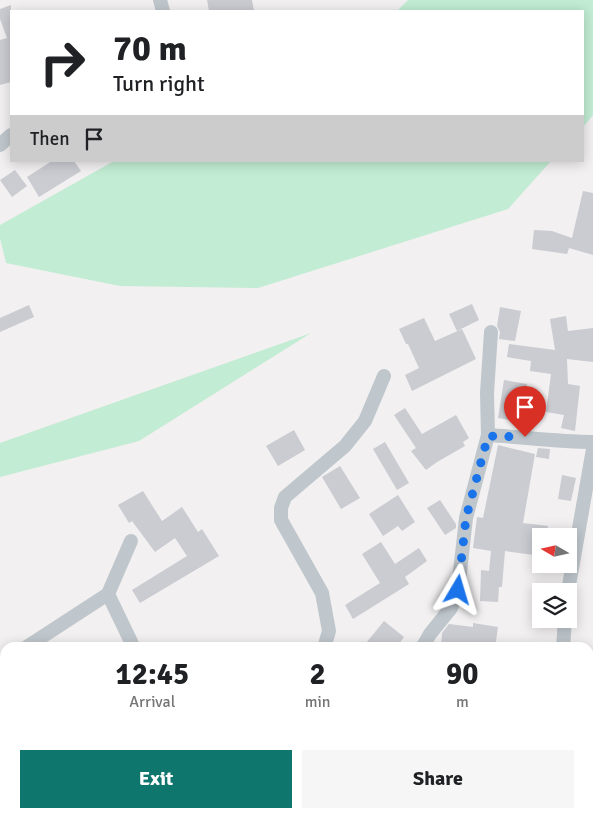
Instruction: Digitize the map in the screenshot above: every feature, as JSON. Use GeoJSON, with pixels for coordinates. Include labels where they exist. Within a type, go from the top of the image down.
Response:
{"type":"FeatureCollection","features":[{"type":"Feature","properties":{"kind":"street"},"geometry":{"type":"LineString","coordinates":[[425,642],[451,608],[458,590],[466,518],[488,436],[487,393],[491,332]]}},
{"type":"Feature","properties":{"kind":"street"},"geometry":{"type":"LineString","coordinates":[[326,642],[329,630],[322,593],[281,520],[281,508],[285,497],[344,446],[365,421],[384,376]]}},
{"type":"Feature","properties":{"kind":"street"},"geometry":{"type":"LineString","coordinates":[[488,436],[525,437],[560,442],[593,442]]}},
{"type":"Feature","properties":{"kind":"street"},"geometry":{"type":"LineString","coordinates":[[569,583],[593,449]]}},
{"type":"Feature","properties":{"kind":"street"},"geometry":{"type":"LineString","coordinates":[[34,642],[108,594],[131,541]]}},
{"type":"Feature","properties":{"kind":"street"},"geometry":{"type":"LineString","coordinates":[[108,594],[131,642]]}},
{"type":"Feature","properties":{"kind":"street"},"geometry":{"type":"LineString","coordinates":[[563,642],[564,628]]}},
{"type":"Feature","properties":{"kind":"green space"},"geometry":{"type":"Polygon","coordinates":[[[408,0],[593,0],[593,115],[584,126],[584,10],[398,10],[408,0]]]}},
{"type":"Feature","properties":{"kind":"green space"},"geometry":{"type":"Polygon","coordinates":[[[112,162],[550,162],[508,209],[258,288],[120,286],[6,263],[0,238],[0,225],[112,162]]]}},
{"type":"Feature","properties":{"kind":"green space"},"geometry":{"type":"Polygon","coordinates":[[[311,333],[139,441],[0,477],[0,443],[311,333]]]}},
{"type":"Feature","properties":{"kind":"building"},"geometry":{"type":"Polygon","coordinates":[[[207,0],[252,0],[254,10],[209,10],[207,0]]]}},
{"type":"Feature","properties":{"kind":"building"},"geometry":{"type":"Polygon","coordinates":[[[11,5],[10,82],[0,85],[0,40],[7,38],[0,19],[0,9],[11,5]]]}},
{"type":"Feature","properties":{"kind":"building"},"geometry":{"type":"Polygon","coordinates":[[[50,162],[75,162],[81,171],[39,197],[27,177],[50,162]]]}},
{"type":"Feature","properties":{"kind":"building"},"geometry":{"type":"Polygon","coordinates":[[[15,170],[27,186],[12,197],[0,180],[15,170]]]}},
{"type":"Feature","properties":{"kind":"building"},"geometry":{"type":"Polygon","coordinates":[[[583,191],[593,193],[593,255],[569,248],[567,254],[532,249],[534,230],[552,231],[572,238],[583,191]]]}},
{"type":"Feature","properties":{"kind":"building"},"geometry":{"type":"Polygon","coordinates":[[[472,304],[479,320],[457,331],[449,314],[472,304]]]}},
{"type":"Feature","properties":{"kind":"building"},"geometry":{"type":"Polygon","coordinates":[[[29,305],[34,317],[0,332],[0,318],[29,305]]]}},
{"type":"Feature","properties":{"kind":"building"},"geometry":{"type":"Polygon","coordinates":[[[500,307],[521,311],[515,341],[499,339],[500,332],[497,326],[500,307]]]}},
{"type":"Feature","properties":{"kind":"building"},"geometry":{"type":"Polygon","coordinates":[[[566,316],[568,331],[593,328],[593,362],[567,359],[568,384],[580,386],[575,431],[561,428],[564,415],[546,412],[551,374],[530,371],[531,361],[507,357],[509,344],[555,350],[550,319],[566,316]]]}},
{"type":"Feature","properties":{"kind":"building"},"geometry":{"type":"Polygon","coordinates":[[[424,318],[435,341],[462,329],[476,359],[412,391],[405,375],[419,368],[399,329],[424,318]]]}},
{"type":"Feature","properties":{"kind":"building"},"geometry":{"type":"Polygon","coordinates":[[[504,380],[527,384],[522,409],[518,409],[516,421],[498,418],[504,380]]]}},
{"type":"Feature","properties":{"kind":"building"},"geometry":{"type":"Polygon","coordinates":[[[405,408],[422,434],[456,415],[469,438],[463,442],[465,446],[426,470],[411,451],[416,448],[394,415],[405,408]]]}},
{"type":"Feature","properties":{"kind":"building"},"geometry":{"type":"Polygon","coordinates":[[[294,430],[305,450],[278,466],[266,446],[294,430]]]}},
{"type":"Feature","properties":{"kind":"building"},"geometry":{"type":"Polygon","coordinates":[[[385,442],[409,483],[397,490],[373,449],[385,442]]]}},
{"type":"Feature","properties":{"kind":"building"},"geometry":{"type":"Polygon","coordinates":[[[498,445],[535,454],[523,523],[548,526],[548,528],[532,528],[532,555],[505,551],[502,587],[499,587],[498,602],[480,601],[481,570],[489,571],[491,551],[473,548],[477,517],[483,518],[498,445]]]}},
{"type":"Feature","properties":{"kind":"building"},"geometry":{"type":"Polygon","coordinates":[[[538,448],[550,449],[549,459],[536,457],[538,448]]]}},
{"type":"Feature","properties":{"kind":"building"},"geometry":{"type":"Polygon","coordinates":[[[340,466],[360,498],[341,509],[322,477],[340,466]]]}},
{"type":"Feature","properties":{"kind":"building"},"geometry":{"type":"Polygon","coordinates":[[[562,475],[576,478],[571,501],[558,499],[562,475]]]}},
{"type":"Feature","properties":{"kind":"building"},"geometry":{"type":"Polygon","coordinates":[[[143,491],[162,521],[182,507],[198,532],[202,529],[219,556],[140,603],[132,590],[187,556],[175,538],[155,552],[132,521],[129,523],[118,505],[143,491]]]}},
{"type":"Feature","properties":{"kind":"building"},"geometry":{"type":"Polygon","coordinates":[[[398,495],[415,522],[402,531],[398,526],[383,536],[369,514],[398,495]]]}},
{"type":"Feature","properties":{"kind":"building"},"geometry":{"type":"Polygon","coordinates":[[[440,500],[456,524],[456,528],[445,535],[427,508],[440,500]]]}},
{"type":"Feature","properties":{"kind":"building"},"geometry":{"type":"Polygon","coordinates":[[[381,542],[395,564],[419,548],[427,561],[405,577],[409,584],[353,619],[345,605],[380,583],[362,554],[381,542]]]}},
{"type":"Feature","properties":{"kind":"building"},"geometry":{"type":"Polygon","coordinates":[[[384,621],[404,637],[400,642],[367,642],[384,621]]]}},
{"type":"Feature","properties":{"kind":"building"},"geometry":{"type":"Polygon","coordinates":[[[473,623],[498,627],[496,642],[441,642],[442,633],[449,624],[473,627],[473,623]]]}},
{"type":"Feature","properties":{"kind":"route"},"geometry":{"type":"LineString","coordinates":[[458,590],[466,518],[488,436],[525,437]]}}]}
